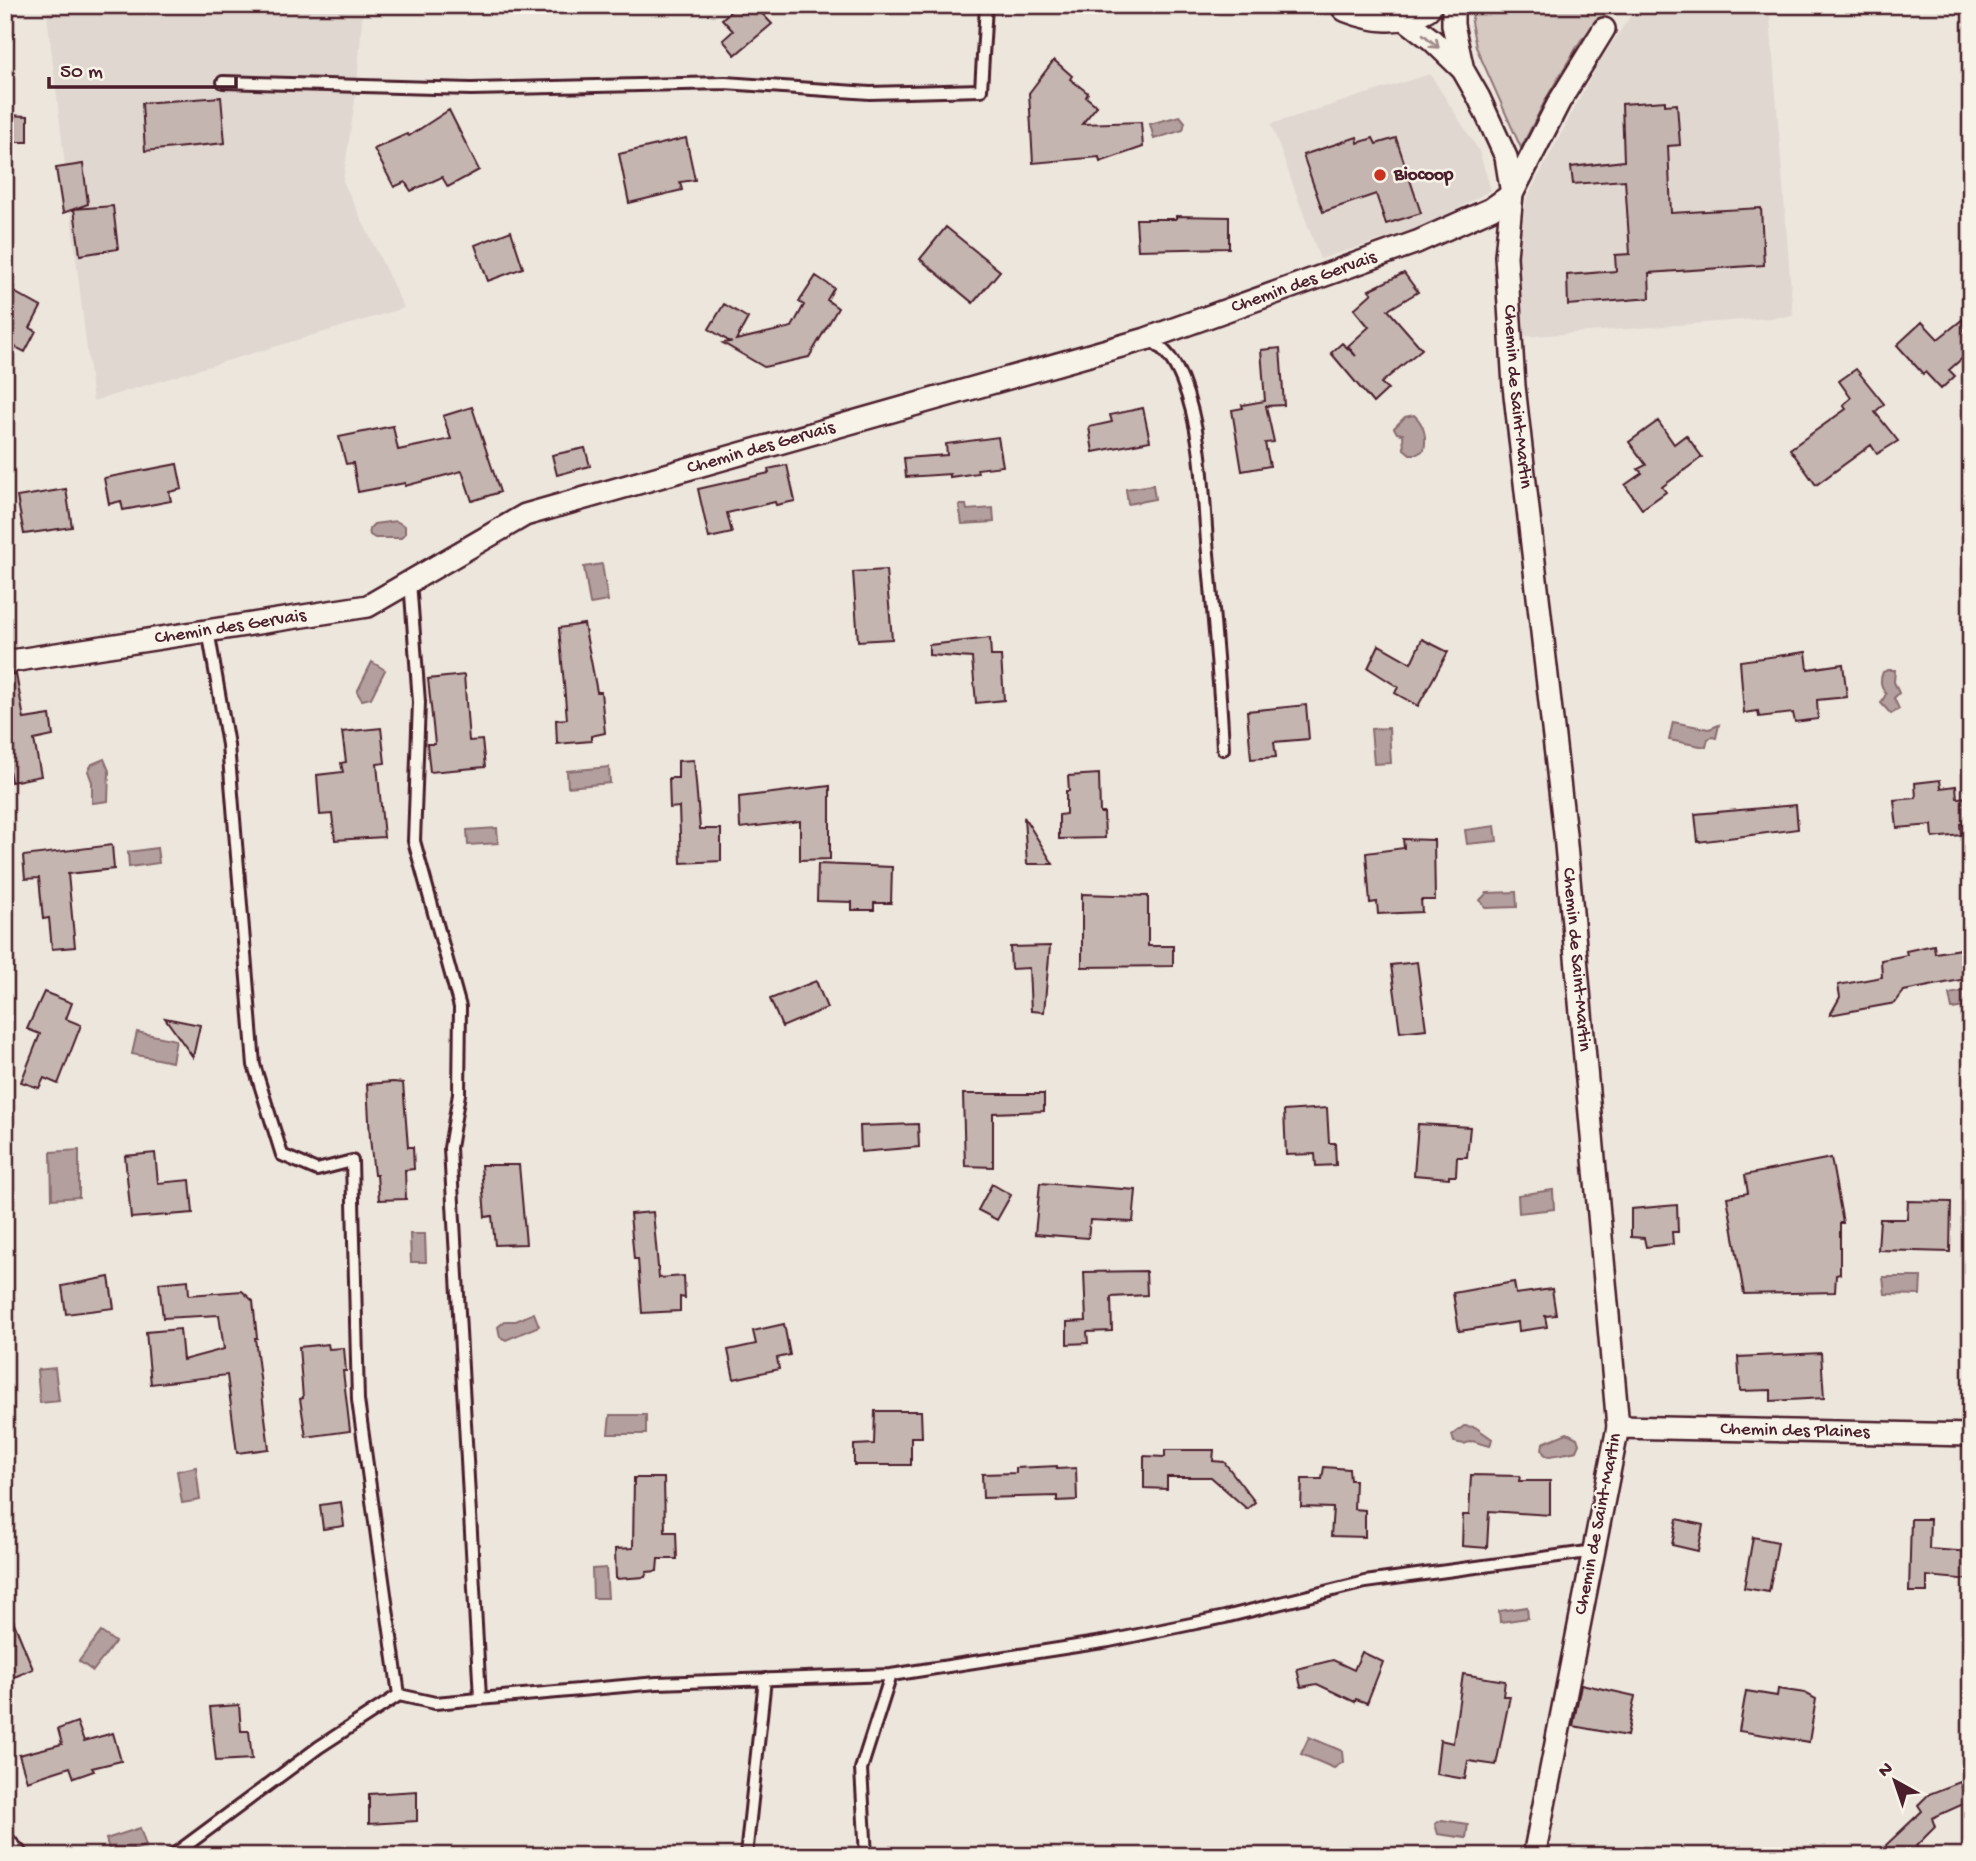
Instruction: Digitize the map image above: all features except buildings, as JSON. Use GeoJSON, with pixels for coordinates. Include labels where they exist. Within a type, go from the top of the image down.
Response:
{"type":"FeatureCollection","features":[{"type":"Feature","properties":{"kind":"main road"},"geometry":{"type":"LineString","coordinates":[[1348,5],[1370,13],[1411,10]]}},
{"type":"Feature","properties":{"kind":"street","name":"Chemin de Saint-Martin"},"geometry":{"type":"LineString","coordinates":[[1453,5],[1453,25],[1463,70]]}},
{"type":"Feature","properties":{"kind":"street","name":"Chemin de Saint-Martin"},"geometry":{"type":"LineString","coordinates":[[1411,10],[1432,40],[1463,70],[1479,98],[1506,157],[1512,194],[1506,257],[1514,386],[1565,834],[1618,1427],[1534,1856]]}},
{"type":"Feature","properties":{"kind":"street"},"geometry":{"type":"LineString","coordinates":[[1512,194],[1559,102],[1604,29]]}},
{"type":"Feature","properties":{"kind":"street","name":"Chemin des Gervais"},"geometry":{"type":"LineString","coordinates":[[5,662],[368,606],[525,515],[1146,339],[1417,242],[1492,209],[1512,194]]}},
{"type":"Feature","properties":{"kind":"street","name":"Chemin des Plaines"},"geometry":{"type":"LineString","coordinates":[[1618,1427],[1971,1435]]}},
{"type":"Feature","properties":{"kind":"lane"},"geometry":{"type":"LineString","coordinates":[[223,82],[471,89],[725,83],[870,93],[981,90],[985,5]]}},
{"type":"Feature","properties":{"kind":"lane"},"geometry":{"type":"LineString","coordinates":[[1146,339],[1170,357],[1182,381],[1193,417],[1202,478],[1219,669],[1223,749]]}},
{"type":"Feature","properties":{"kind":"lane"},"geometry":{"type":"LineString","coordinates":[[410,581],[419,702],[414,841],[460,1007],[459,1094],[450,1148],[480,1698]]}},
{"type":"Feature","properties":{"kind":"lane"},"geometry":{"type":"LineString","coordinates":[[208,630],[228,745],[254,1065],[282,1154],[317,1170],[352,1161],[358,1400],[399,1695]]}},
{"type":"Feature","properties":{"kind":"lane"},"geometry":{"type":"LineString","coordinates":[[172,1856],[320,1747],[399,1695],[435,1703],[657,1683],[891,1675],[1109,1641],[1225,1617],[1365,1582],[1595,1551]]}},
{"type":"Feature","properties":{"kind":"lane"},"geometry":{"type":"LineString","coordinates":[[866,1856],[861,1769],[891,1675]]}},
{"type":"Feature","properties":{"kind":"lane"},"geometry":{"type":"LineString","coordinates":[[746,1856],[765,1679]]}},
{"type":"Feature","properties":{"kind":"lane"},"geometry":{"type":"LineString","coordinates":[[5,1836],[24,1856]]}},
{"type":"Feature","properties":{"kind":"shaded area"},"geometry":{"type":"Polygon","coordinates":[[[46,5],[363,5],[357,86],[343,181],[404,308],[93,401],[46,5]]]}},
{"type":"Feature","properties":{"kind":"shaded area"},"geometry":{"type":"Polygon","coordinates":[[[1476,5],[1614,5],[1581,40],[1521,148],[1476,47],[1471,22],[1476,5]]]}},
{"type":"Feature","properties":{"kind":"shaded area"},"geometry":{"type":"Polygon","coordinates":[[[1638,5],[1769,5],[1793,316],[1522,337],[1517,262],[1526,200],[1600,60],[1638,5]]]}},
{"type":"Feature","properties":{"kind":"shaded area"},"geometry":{"type":"Polygon","coordinates":[[[1430,74],[1479,151],[1491,190],[1426,226],[1320,259],[1271,124],[1430,74]]]}},
{"type":"Feature","properties":{"kind":"shaded area"},"geometry":{"type":"Polygon","coordinates":[[[1180,116],[1185,122],[1183,130],[1154,139],[1150,124],[1180,116]]]}},
{"type":"Feature","properties":{"kind":"shaded area"},"geometry":{"type":"Polygon","coordinates":[[[1414,415],[1422,427],[1425,445],[1424,450],[1410,454],[1404,449],[1403,434],[1397,433],[1394,428],[1405,417],[1414,415]]]}},
{"type":"Feature","properties":{"kind":"shaded area"},"geometry":{"type":"Polygon","coordinates":[[[1153,485],[1155,499],[1128,504],[1126,489],[1153,485]]]}},
{"type":"Feature","properties":{"kind":"shaded area"},"geometry":{"type":"Polygon","coordinates":[[[959,505],[966,505],[967,510],[993,508],[994,522],[962,524],[959,505]]]}},
{"type":"Feature","properties":{"kind":"shaded area"},"geometry":{"type":"Polygon","coordinates":[[[396,521],[405,526],[405,534],[401,538],[375,538],[370,535],[369,529],[374,524],[396,521]]]}},
{"type":"Feature","properties":{"kind":"shaded area"},"geometry":{"type":"Polygon","coordinates":[[[602,564],[608,601],[590,604],[584,567],[602,564]]]}},
{"type":"Feature","properties":{"kind":"shaded area"},"geometry":{"type":"Polygon","coordinates":[[[372,662],[385,670],[371,698],[362,700],[357,692],[372,662]]]}},
{"type":"Feature","properties":{"kind":"shaded area"},"geometry":{"type":"Polygon","coordinates":[[[1895,670],[1894,682],[1899,693],[1894,698],[1899,709],[1891,714],[1881,703],[1886,694],[1881,678],[1883,672],[1895,670]]]}},
{"type":"Feature","properties":{"kind":"shaded area"},"geometry":{"type":"Polygon","coordinates":[[[1673,722],[1709,729],[1719,725],[1716,738],[1708,739],[1706,747],[1669,740],[1673,722]]]}},
{"type":"Feature","properties":{"kind":"shaded area"},"geometry":{"type":"Polygon","coordinates":[[[1389,728],[1391,763],[1374,764],[1371,729],[1389,728]]]}},
{"type":"Feature","properties":{"kind":"shaded area"},"geometry":{"type":"Polygon","coordinates":[[[104,759],[109,771],[108,801],[92,803],[92,782],[88,771],[92,764],[104,759]]]}},
{"type":"Feature","properties":{"kind":"shaded area"},"geometry":{"type":"Polygon","coordinates":[[[609,767],[610,783],[568,787],[567,771],[609,767]]]}},
{"type":"Feature","properties":{"kind":"shaded area"},"geometry":{"type":"Polygon","coordinates":[[[1495,826],[1497,841],[1467,844],[1465,830],[1495,826]]]}},
{"type":"Feature","properties":{"kind":"shaded area"},"geometry":{"type":"Polygon","coordinates":[[[497,828],[498,843],[468,845],[467,830],[497,828]]]}},
{"type":"Feature","properties":{"kind":"shaded area"},"geometry":{"type":"Polygon","coordinates":[[[157,848],[159,863],[129,867],[128,852],[157,848]]]}},
{"type":"Feature","properties":{"kind":"shaded area"},"geometry":{"type":"Polygon","coordinates":[[[1516,892],[1517,907],[1486,908],[1480,900],[1487,893],[1516,892]]]}},
{"type":"Feature","properties":{"kind":"shaded area"},"geometry":{"type":"Polygon","coordinates":[[[1971,990],[1971,1006],[1952,1009],[1949,994],[1971,990]]]}},
{"type":"Feature","properties":{"kind":"shaded area"},"geometry":{"type":"Polygon","coordinates":[[[137,1032],[176,1040],[172,1062],[132,1054],[137,1032]]]}},
{"type":"Feature","properties":{"kind":"shaded area"},"geometry":{"type":"Polygon","coordinates":[[[79,1150],[79,1197],[52,1199],[51,1152],[79,1150]]]}},
{"type":"Feature","properties":{"kind":"shaded area"},"geometry":{"type":"Polygon","coordinates":[[[1553,1190],[1554,1209],[1519,1213],[1518,1195],[1553,1190]]]}},
{"type":"Feature","properties":{"kind":"shaded area"},"geometry":{"type":"Polygon","coordinates":[[[410,1234],[425,1234],[426,1262],[411,1262],[410,1234]]]}},
{"type":"Feature","properties":{"kind":"shaded area"},"geometry":{"type":"Polygon","coordinates":[[[1883,1277],[1921,1277],[1920,1295],[1885,1294],[1883,1277]]]}},
{"type":"Feature","properties":{"kind":"shaded area"},"geometry":{"type":"Polygon","coordinates":[[[534,1313],[539,1326],[506,1340],[500,1337],[498,1327],[505,1321],[516,1321],[534,1313]]]}},
{"type":"Feature","properties":{"kind":"shaded area"},"geometry":{"type":"Polygon","coordinates":[[[55,1368],[59,1401],[40,1403],[37,1370],[55,1368]]]}},
{"type":"Feature","properties":{"kind":"shaded area"},"geometry":{"type":"Polygon","coordinates":[[[610,1415],[646,1415],[646,1434],[608,1434],[610,1415]]]}},
{"type":"Feature","properties":{"kind":"shaded area"},"geometry":{"type":"Polygon","coordinates":[[[1464,1426],[1475,1427],[1492,1439],[1490,1446],[1472,1441],[1464,1444],[1454,1442],[1452,1435],[1464,1426]]]}},
{"type":"Feature","properties":{"kind":"shaded area"},"geometry":{"type":"Polygon","coordinates":[[[1567,1433],[1577,1438],[1579,1444],[1576,1451],[1550,1456],[1545,1454],[1542,1450],[1543,1443],[1567,1433]]]}},
{"type":"Feature","properties":{"kind":"shaded area"},"geometry":{"type":"Polygon","coordinates":[[[196,1467],[200,1500],[182,1503],[177,1471],[196,1467]]]}},
{"type":"Feature","properties":{"kind":"shaded area"},"geometry":{"type":"Polygon","coordinates":[[[606,1568],[608,1598],[593,1598],[592,1569],[606,1568]]]}},
{"type":"Feature","properties":{"kind":"shaded area"},"geometry":{"type":"Polygon","coordinates":[[[1527,1607],[1528,1618],[1500,1622],[1499,1611],[1527,1607]]]}},
{"type":"Feature","properties":{"kind":"shaded area"},"geometry":{"type":"Polygon","coordinates":[[[101,1632],[115,1642],[93,1671],[79,1661],[101,1632]]]}},
{"type":"Feature","properties":{"kind":"shaded area"},"geometry":{"type":"Polygon","coordinates":[[[1309,1737],[1342,1751],[1343,1762],[1334,1768],[1301,1754],[1309,1737]]]}},
{"type":"Feature","properties":{"kind":"shaded area"},"geometry":{"type":"Polygon","coordinates":[[[1442,1820],[1468,1824],[1466,1838],[1438,1834],[1435,1824],[1442,1820]]]}},
{"type":"Feature","properties":{"kind":"shaded area"},"geometry":{"type":"Polygon","coordinates":[[[140,1828],[146,1846],[111,1856],[106,1839],[140,1828]]]}},
{"type":"Feature","properties":{"kind":"place","name":"Biocoop"},"geometry":{"type":"Point","coordinates":[1380,175]}}]}
